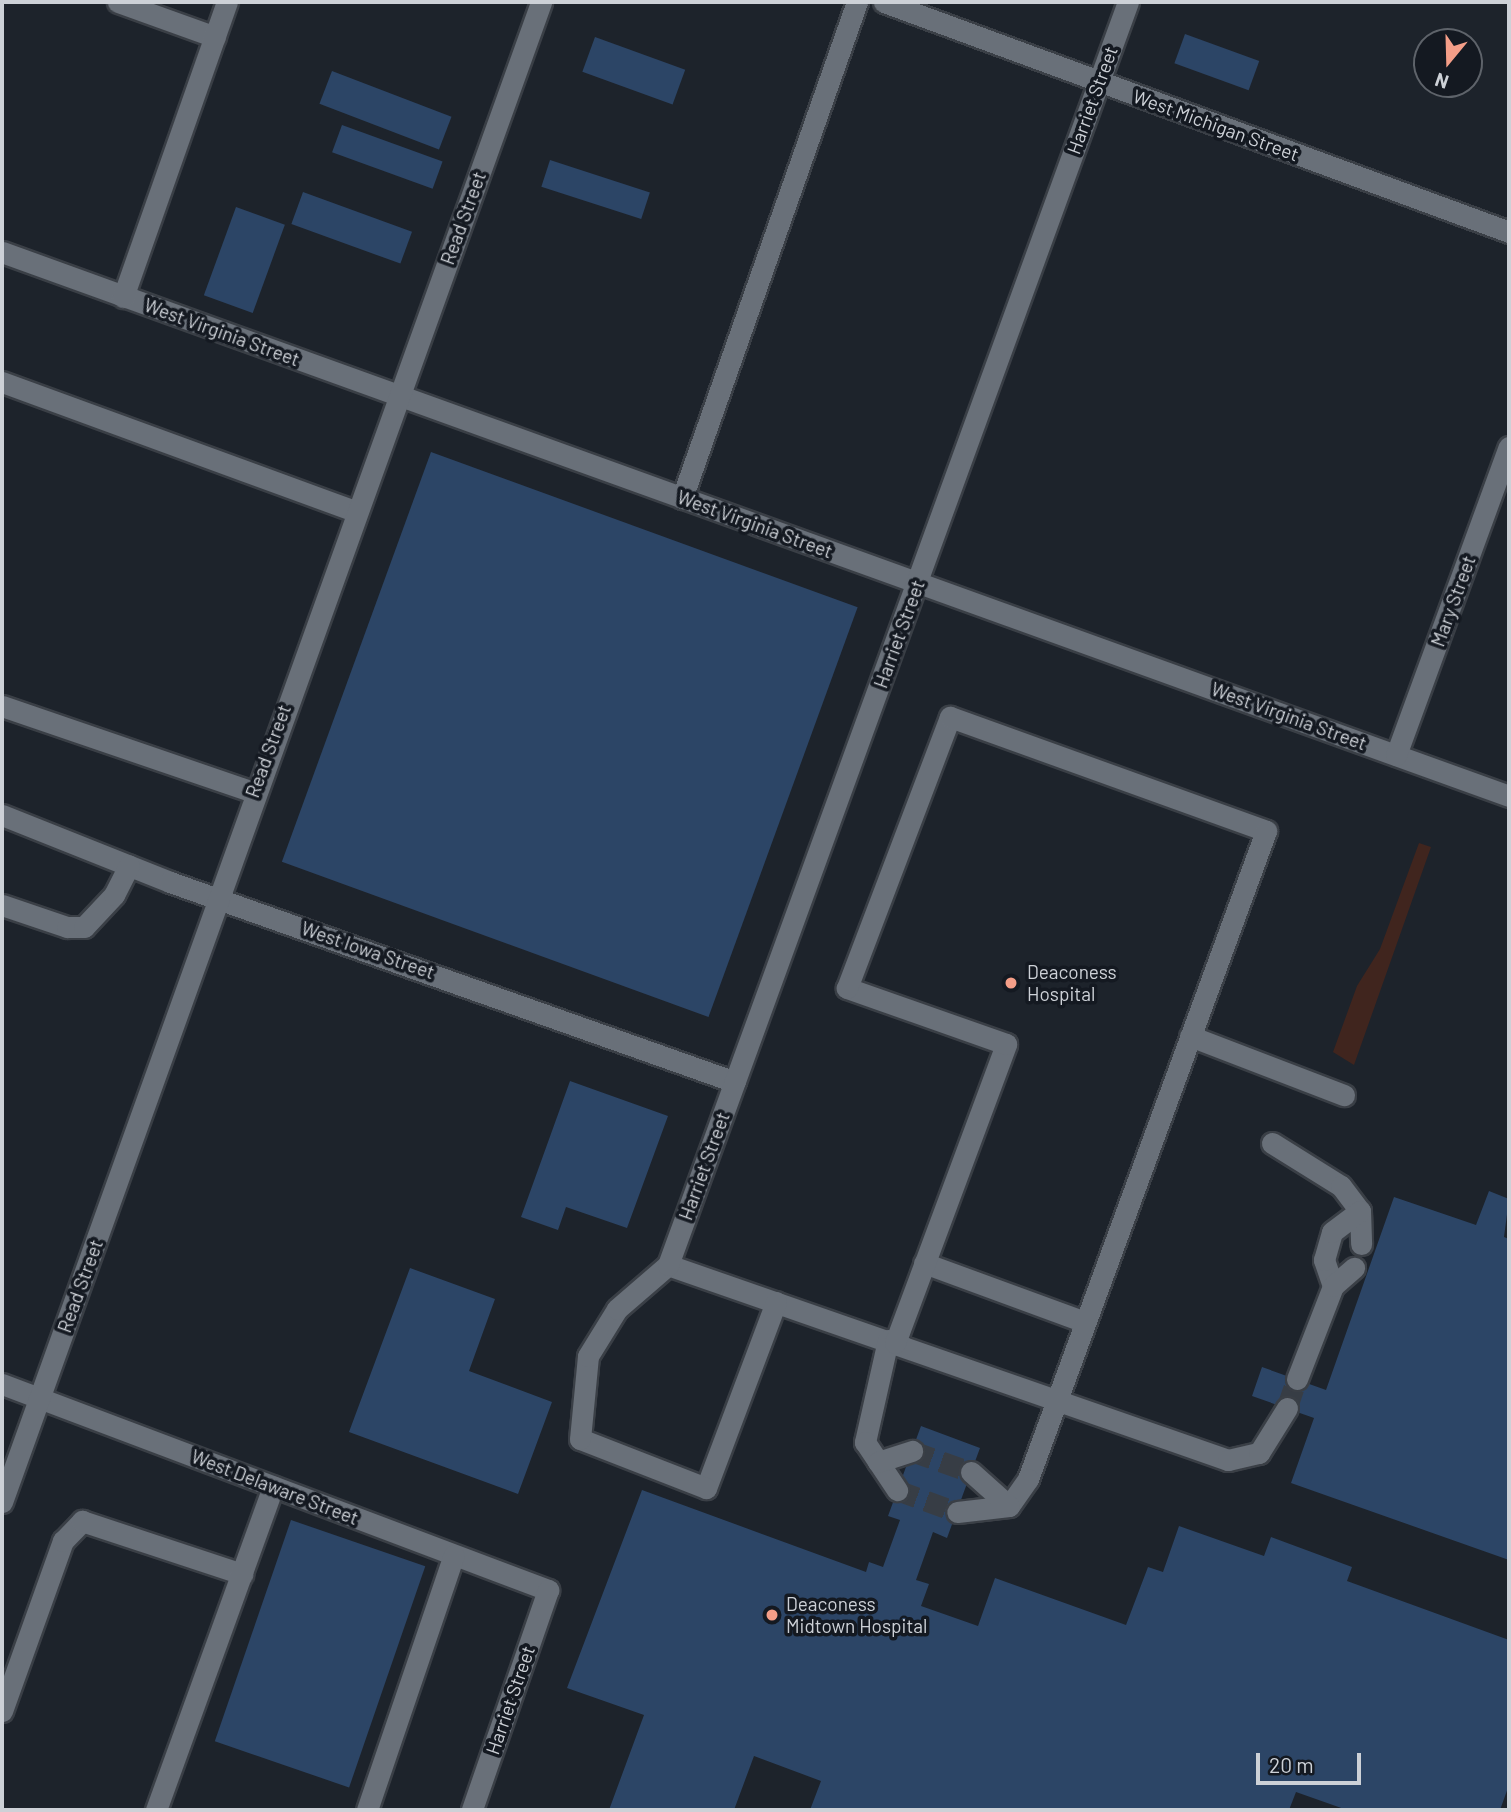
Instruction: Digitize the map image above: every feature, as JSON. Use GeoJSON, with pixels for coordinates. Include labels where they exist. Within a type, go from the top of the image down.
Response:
{"type":"FeatureCollection","features":[{"type":"Feature","properties":{"kind":"street"},"geometry":{"type":"LineString","coordinates":[[118,2],[215,37]]}},
{"type":"Feature","properties":{"kind":"street"},"geometry":{"type":"LineString","coordinates":[[123,297],[227,2]]}},
{"type":"Feature","properties":{"kind":"street","name":"Read Street"},"geometry":{"type":"LineString","coordinates":[[2,1502],[218,898],[253,792],[541,2]]}},
{"type":"Feature","properties":{"kind":"street"},"geometry":{"type":"LineString","coordinates":[[682,498],[857,2]]}},
{"type":"Feature","properties":{"kind":"street","name":"West Michigan Street"},"geometry":{"type":"LineString","coordinates":[[884,2],[1098,83],[1509,232]]}},
{"type":"Feature","properties":{"kind":"street","name":"Harriet Street"},"geometry":{"type":"LineString","coordinates":[[668,1265],[1128,2]]}},
{"type":"Feature","properties":{"kind":"street","name":"West Virginia Street"},"geometry":{"type":"LineString","coordinates":[[2,252],[396,397],[1509,796]]}},
{"type":"Feature","properties":{"kind":"street"},"geometry":{"type":"LineString","coordinates":[[2,382],[355,511]]}},
{"type":"Feature","properties":{"kind":"street","name":"Mary Street"},"geometry":{"type":"LineString","coordinates":[[1396,755],[1509,447]]}},
{"type":"Feature","properties":{"kind":"street"},"geometry":{"type":"LineString","coordinates":[[2,706],[253,792]]}},
{"type":"Feature","properties":{"kind":"street"},"geometry":{"type":"LineString","coordinates":[[897,1490],[865,1442],[891,1342],[924,1263],[1006,1044],[847,988],[950,717],[1266,831],[1028,1479],[1009,1506],[957,1512]]}},
{"type":"Feature","properties":{"kind":"street","name":"West Iowa Street"},"geometry":{"type":"LineString","coordinates":[[2,815],[129,866],[735,1082]]}},
{"type":"Feature","properties":{"kind":"street"},"geometry":{"type":"LineString","coordinates":[[2,905],[67,927],[84,927],[114,895],[129,866]]}},
{"type":"Feature","properties":{"kind":"street"},"geometry":{"type":"LineString","coordinates":[[1190,1036],[1343,1095]]}},
{"type":"Feature","properties":{"kind":"street"},"geometry":{"type":"LineString","coordinates":[[1272,1143],[1341,1186],[1360,1211],[1362,1244]]}},
{"type":"Feature","properties":{"kind":"street"},"geometry":{"type":"LineString","coordinates":[[1333,1286],[1324,1260],[1332,1232],[1360,1211]]}},
{"type":"Feature","properties":{"kind":"street"},"geometry":{"type":"LineString","coordinates":[[924,1263],[1085,1322]]}},
{"type":"Feature","properties":{"kind":"street"},"geometry":{"type":"LineString","coordinates":[[776,1302],[706,1488],[580,1439],[588,1356],[617,1309],[668,1265],[776,1302],[1057,1399],[1170,1437],[1228,1460],[1259,1453],[1287,1408]]}},
{"type":"Feature","properties":{"kind":"street"},"geometry":{"type":"LineString","coordinates":[[1297,1379],[1333,1286],[1354,1268]]}},
{"type":"Feature","properties":{"kind":"street","name":"West Delaware Street"},"geometry":{"type":"LineString","coordinates":[[2,1384],[548,1590]]}},
{"type":"Feature","properties":{"kind":"street"},"geometry":{"type":"LineString","coordinates":[[878,1462],[912,1451]]}},
{"type":"Feature","properties":{"kind":"street"},"geometry":{"type":"LineString","coordinates":[[971,1472],[1009,1506]]}},
{"type":"Feature","properties":{"kind":"street"},"geometry":{"type":"LineString","coordinates":[[156,1810],[273,1486]]}},
{"type":"Feature","properties":{"kind":"street"},"geometry":{"type":"LineString","coordinates":[[2,1711],[63,1541],[76,1524],[82,1521],[242,1574]]}},
{"type":"Feature","properties":{"kind":"street"},"geometry":{"type":"LineString","coordinates":[[367,1810],[454,1555]]}},
{"type":"Feature","properties":{"kind":"street","name":"Harriet Street"},"geometry":{"type":"LineString","coordinates":[[472,1810],[548,1590]]}},
{"type":"Feature","properties":{"kind":"shaded area"},"geometry":{"type":"Polygon","coordinates":[[[1419,843],[1431,847],[1354,1065],[1333,1052],[1357,986],[1380,949],[1419,843]]]}},
{"type":"Feature","properties":{"kind":"building"},"geometry":{"type":"Polygon","coordinates":[[[1185,34],[1259,61],[1249,90],[1174,63],[1185,34]]]}},
{"type":"Feature","properties":{"kind":"building"},"geometry":{"type":"Polygon","coordinates":[[[595,37],[685,70],[673,105],[582,72],[595,37]]]}},
{"type":"Feature","properties":{"kind":"building"},"geometry":{"type":"Polygon","coordinates":[[[332,71],[451,117],[439,150],[319,104],[332,71]]]}},
{"type":"Feature","properties":{"kind":"building"},"geometry":{"type":"Polygon","coordinates":[[[342,125],[443,162],[433,189],[332,152],[342,125]]]}},
{"type":"Feature","properties":{"kind":"building"},"geometry":{"type":"Polygon","coordinates":[[[550,160],[650,192],[641,219],[541,187],[550,160]]]}},
{"type":"Feature","properties":{"kind":"building"},"geometry":{"type":"Polygon","coordinates":[[[303,192],[412,232],[400,264],[291,224],[303,192]]]}},
{"type":"Feature","properties":{"kind":"building"},"geometry":{"type":"Polygon","coordinates":[[[236,207],[285,225],[253,313],[204,295],[236,207]]]}},
{"type":"Feature","properties":{"kind":"building"},"geometry":{"type":"Polygon","coordinates":[[[431,452],[858,607],[708,1017],[282,862],[431,452]]]}},
{"type":"Feature","properties":{"kind":"building"},"geometry":{"type":"Polygon","coordinates":[[[570,1081],[668,1116],[627,1228],[566,1207],[558,1230],[521,1217],[570,1081]]]}},
{"type":"Feature","properties":{"kind":"building"},"geometry":{"type":"Polygon","coordinates":[[[1489,1191],[1509,1199],[1504,1237],[1509,1239],[1509,1560],[1291,1483],[1314,1418],[1252,1396],[1262,1367],[1326,1390],[1394,1197],[1476,1225],[1489,1191]]]}},
{"type":"Feature","properties":{"kind":"building"},"geometry":{"type":"Polygon","coordinates":[[[410,1268],[495,1299],[469,1371],[552,1402],[518,1494],[349,1432],[410,1268]]]}},
{"type":"Feature","properties":{"kind":"building","name":"Deaconess Midtown Hospital"},"geometry":{"type":"Polygon","coordinates":[[[921,1426],[980,1448],[947,1538],[933,1532],[916,1580],[929,1584],[921,1606],[978,1626],[995,1578],[1126,1625],[1148,1567],[1163,1572],[1179,1526],[1264,1556],[1271,1537],[1352,1567],[1347,1581],[1509,1640],[1509,1785],[1500,1810],[1347,1810],[1296,1792],[1289,1810],[810,1810],[821,1781],[754,1756],[734,1810],[609,1810],[644,1715],[567,1688],[642,1490],[866,1572],[869,1562],[883,1567],[900,1520],[888,1516],[921,1426]]]}},
{"type":"Feature","properties":{"kind":"building"},"geometry":{"type":"Polygon","coordinates":[[[291,1520],[425,1566],[349,1787],[215,1741],[291,1520]]]}},
{"type":"Feature","properties":{"kind":"tunnel"},"geometry":{"type":"LineString","coordinates":[[1287,1408],[1297,1379]]}},
{"type":"Feature","properties":{"kind":"tunnel"},"geometry":{"type":"LineString","coordinates":[[912,1451],[971,1472]]}},
{"type":"Feature","properties":{"kind":"tunnel"},"geometry":{"type":"LineString","coordinates":[[897,1490],[957,1512]]}},
{"type":"Feature","properties":{"kind":"place","name":"Deaconess Hospital"},"geometry":{"type":"Point","coordinates":[1011,983]}},
{"type":"Feature","properties":{"kind":"place","name":"Deaconess Midtown Hospital"},"geometry":{"type":"Point","coordinates":[772,1615]}}]}
